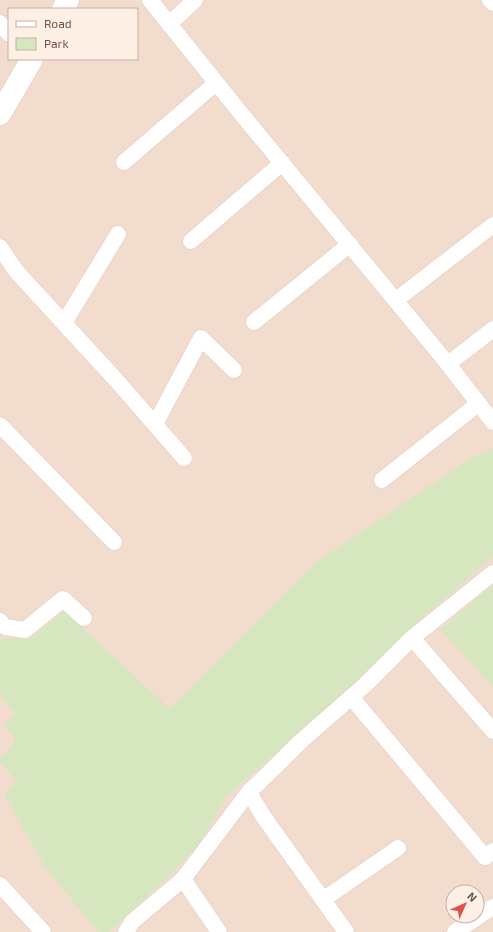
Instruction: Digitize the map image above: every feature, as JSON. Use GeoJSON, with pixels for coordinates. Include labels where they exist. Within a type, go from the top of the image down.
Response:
{"type":"FeatureCollection","features":[{"type":"Feature","properties":{"kind":"main road"},"geometry":{"type":"LineString","coordinates":[[0,114],[31,60]]}},
{"type":"Feature","properties":{"kind":"street"},"geometry":{"type":"LineString","coordinates":[[150,0],[216,83],[396,300],[493,422]]}},
{"type":"Feature","properties":{"kind":"street"},"geometry":{"type":"LineString","coordinates":[[169,24],[195,0]]}},
{"type":"Feature","properties":{"kind":"street"},"geometry":{"type":"LineString","coordinates":[[490,0],[493,3]]}},
{"type":"Feature","properties":{"kind":"street"},"geometry":{"type":"LineString","coordinates":[[0,23],[8,33]]}},
{"type":"Feature","properties":{"kind":"street"},"geometry":{"type":"LineString","coordinates":[[124,162],[216,83]]}},
{"type":"Feature","properties":{"kind":"street"},"geometry":{"type":"LineString","coordinates":[[191,241],[282,163]]}},
{"type":"Feature","properties":{"kind":"street"},"geometry":{"type":"LineString","coordinates":[[396,300],[493,225]]}},
{"type":"Feature","properties":{"kind":"street"},"geometry":{"type":"LineString","coordinates":[[64,323],[118,234]]}},
{"type":"Feature","properties":{"kind":"street"},"geometry":{"type":"LineString","coordinates":[[254,322],[350,244]]}},
{"type":"Feature","properties":{"kind":"street"},"geometry":{"type":"LineString","coordinates":[[0,247],[16,271],[184,458]]}},
{"type":"Feature","properties":{"kind":"street"},"geometry":{"type":"LineString","coordinates":[[448,364],[493,329]]}},
{"type":"Feature","properties":{"kind":"street"},"geometry":{"type":"LineString","coordinates":[[155,424],[201,338],[234,370]]}},
{"type":"Feature","properties":{"kind":"street"},"geometry":{"type":"LineString","coordinates":[[382,480],[478,404]]}},
{"type":"Feature","properties":{"kind":"street"},"geometry":{"type":"LineString","coordinates":[[0,425],[114,542]]}},
{"type":"Feature","properties":{"kind":"street"},"geometry":{"type":"LineString","coordinates":[[126,932],[132,922],[183,879],[249,792],[300,742],[366,685],[412,638],[493,573]]}},
{"type":"Feature","properties":{"kind":"street"},"geometry":{"type":"LineString","coordinates":[[0,621],[5,627],[24,630],[63,599],[84,618]]}},
{"type":"Feature","properties":{"kind":"street"},"geometry":{"type":"LineString","coordinates":[[412,638],[493,731]]}},
{"type":"Feature","properties":{"kind":"street"},"geometry":{"type":"LineString","coordinates":[[351,697],[485,857],[493,850]]}},
{"type":"Feature","properties":{"kind":"street"},"geometry":{"type":"LineString","coordinates":[[249,792],[263,816],[324,899],[346,932]]}},
{"type":"Feature","properties":{"kind":"street"},"geometry":{"type":"LineString","coordinates":[[324,899],[398,848]]}},
{"type":"Feature","properties":{"kind":"street"},"geometry":{"type":"LineString","coordinates":[[183,879],[219,932]]}},
{"type":"Feature","properties":{"kind":"street"},"geometry":{"type":"LineString","coordinates":[[0,885],[42,932]]}},
{"type":"Feature","properties":{"kind":"street"},"geometry":{"type":"LineString","coordinates":[[455,932],[493,907]]}},
{"type":"Feature","properties":{"kind":"shaded area"},"geometry":{"type":"Polygon","coordinates":[[[0,0],[493,0],[493,932],[0,932],[0,0]]]}},
{"type":"Feature","properties":{"kind":"green space"},"geometry":{"type":"Polygon","coordinates":[[[493,448],[493,557],[418,621],[323,713],[226,797],[200,843],[170,875],[109,932],[98,932],[45,867],[5,796],[17,781],[0,763],[0,760],[16,740],[4,725],[15,714],[0,695],[0,639],[31,638],[64,611],[170,709],[316,562],[473,457],[493,448]]]}},
{"type":"Feature","properties":{"kind":"green space"},"geometry":{"type":"Polygon","coordinates":[[[493,585],[493,687],[441,630],[493,585]]]}}]}
